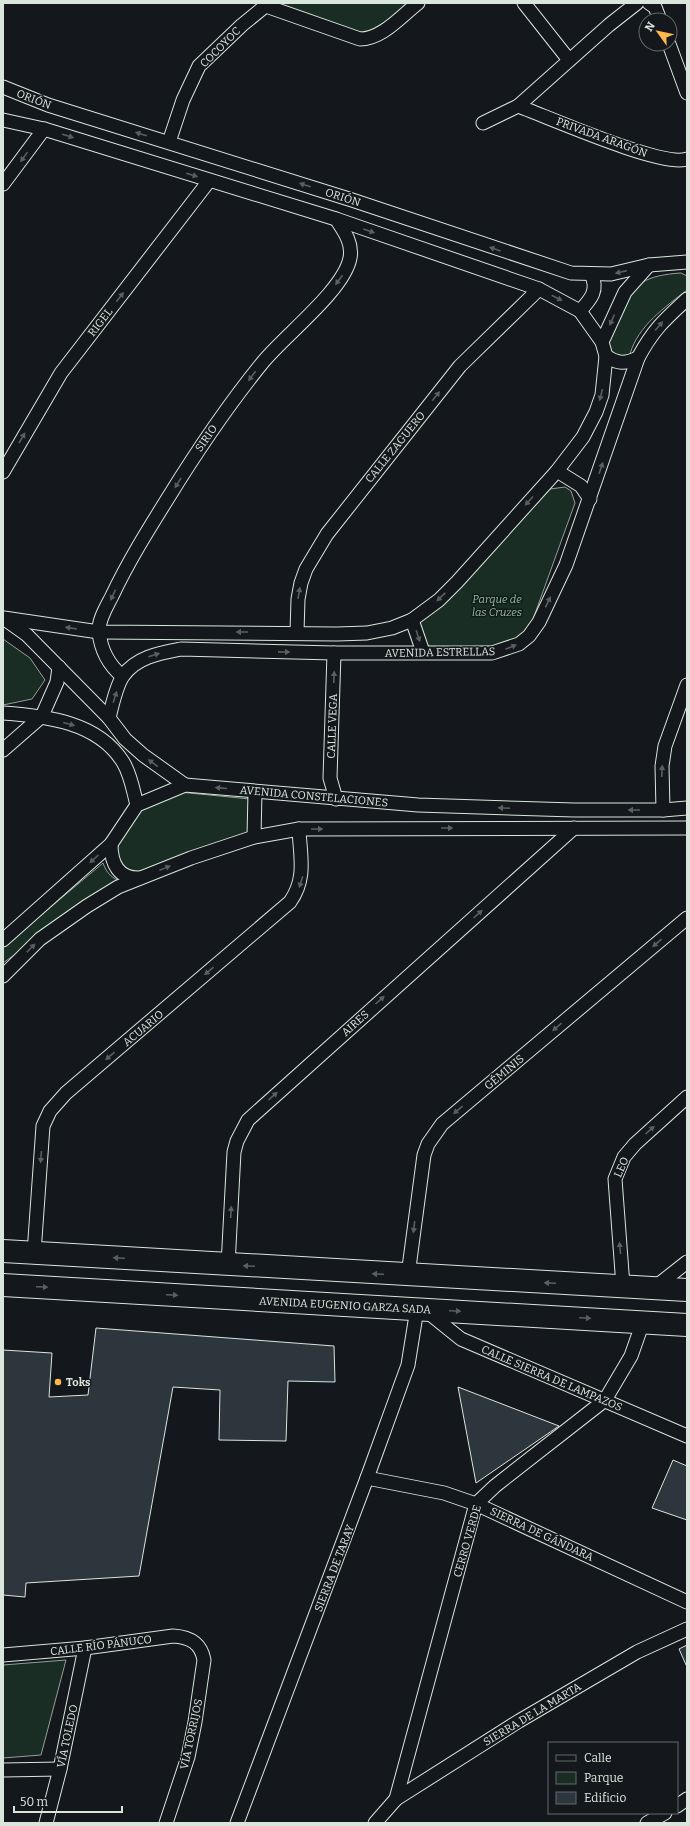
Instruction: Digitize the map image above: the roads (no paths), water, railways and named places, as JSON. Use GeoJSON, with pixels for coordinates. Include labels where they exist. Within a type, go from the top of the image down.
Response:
{"type":"FeatureCollection","features":[{"type":"Feature","properties":{"kind":"highway"},"geometry":{"type":"LineString","coordinates":[[3,1251],[687,1290]]}},
{"type":"Feature","properties":{"kind":"highway","name":"AVENIDA EUGENIO GARZA SADA"},"geometry":{"type":"LineString","coordinates":[[3,1285],[687,1325]]}},
{"type":"Feature","properties":{"kind":"street","name":"COCOYOC"},"geometry":{"type":"LineString","coordinates":[[170,142],[183,100],[199,66],[242,25],[268,4],[360,39],[369,39],[378,35],[418,3]]}},
{"type":"Feature","properties":{"kind":"street"},"geometry":{"type":"LineString","coordinates":[[524,3],[569,60]]}},
{"type":"Feature","properties":{"kind":"street"},"geometry":{"type":"LineString","coordinates":[[483,123],[518,106],[569,60],[637,3]]}},
{"type":"Feature","properties":{"kind":"street"},"geometry":{"type":"LineString","coordinates":[[649,3],[655,7],[657,12]]}},
{"type":"Feature","properties":{"kind":"street"},"geometry":{"type":"LineString","coordinates":[[672,52],[687,93]]}},
{"type":"Feature","properties":{"kind":"street","name":"ORIÓN"},"geometry":{"type":"LineString","coordinates":[[3,87],[48,105],[352,200],[571,273],[612,274],[649,265],[687,262]]}},
{"type":"Feature","properties":{"kind":"street","name":"PRIVADA ARAGÓN"},"geometry":{"type":"LineString","coordinates":[[518,106],[603,139],[666,160],[682,161],[687,159]]}},
{"type":"Feature","properties":{"kind":"street"},"geometry":{"type":"LineString","coordinates":[[3,120],[44,129],[336,219],[539,289],[580,311],[602,342],[606,356],[602,395],[596,412],[582,438],[557,471],[444,595],[412,620],[392,628],[367,633],[99,632],[4,618]]}},
{"type":"Feature","properties":{"kind":"street"},"geometry":{"type":"LineString","coordinates":[[3,184],[44,129]]}},
{"type":"Feature","properties":{"kind":"street","name":"RIGEL"},"geometry":{"type":"LineString","coordinates":[[3,472],[61,373],[210,181]]}},
{"type":"Feature","properties":{"kind":"street","name":"SIRIO"},"geometry":{"type":"LineString","coordinates":[[99,632],[101,621],[124,571],[203,442],[264,361],[328,294],[344,272],[350,258],[350,242],[336,219]]}},
{"type":"Feature","properties":{"kind":"street"},"geometry":{"type":"LineString","coordinates":[[602,342],[625,292],[649,265]]}},
{"type":"Feature","properties":{"kind":"street"},"geometry":{"type":"LineString","coordinates":[[580,311],[594,295],[595,287],[590,274]]}},
{"type":"Feature","properties":{"kind":"street","name":"CALLE ZAGUERO"},"geometry":{"type":"LineString","coordinates":[[298,632],[298,599],[301,583],[306,569],[328,534],[460,366],[539,289]]}},
{"type":"Feature","properties":{"kind":"street","name":"AVENIDA ESTRELLAS"},"geometry":{"type":"LineString","coordinates":[[122,676],[147,657],[158,653],[181,650],[334,653],[492,653],[519,644],[529,636],[539,622],[566,564],[590,499],[638,358],[650,336],[663,320],[687,299]]}},
{"type":"Feature","properties":{"kind":"street"},"geometry":{"type":"LineString","coordinates":[[606,356],[619,363],[627,363],[638,358]]}},
{"type":"Feature","properties":{"kind":"street"},"geometry":{"type":"LineString","coordinates":[[557,471],[581,486],[590,499]]}},
{"type":"Feature","properties":{"kind":"street"},"geometry":{"type":"LineString","coordinates":[[4,618],[28,635],[109,718],[125,739],[143,755],[185,785]]}},
{"type":"Feature","properties":{"kind":"street"},"geometry":{"type":"LineString","coordinates":[[412,620],[423,652]]}},
{"type":"Feature","properties":{"kind":"street"},"geometry":{"type":"LineString","coordinates":[[99,632],[107,660],[122,676],[109,718]]}},
{"type":"Feature","properties":{"kind":"street","name":"CALLE VEGA"},"geometry":{"type":"LineString","coordinates":[[334,653],[330,778],[336,799]]}},
{"type":"Feature","properties":{"kind":"street"},"geometry":{"type":"LineString","coordinates":[[3,750],[42,716],[57,682],[59,667]]}},
{"type":"Feature","properties":{"kind":"street"},"geometry":{"type":"LineString","coordinates":[[663,810],[662,766],[665,746],[687,685]]}},
{"type":"Feature","properties":{"kind":"street"},"geometry":{"type":"LineString","coordinates":[[3,713],[42,716],[79,726],[102,739],[115,751],[123,762],[130,777],[137,805],[111,844],[3,940]]}},
{"type":"Feature","properties":{"kind":"street","name":"AVENIDA CONSTELACIONES"},"geometry":{"type":"LineString","coordinates":[[137,805],[185,785],[418,805],[574,810],[663,810],[687,808]]}},
{"type":"Feature","properties":{"kind":"street"},"geometry":{"type":"LineString","coordinates":[[254,837],[255,792]]}},
{"type":"Feature","properties":{"kind":"street","name":"AIRES"},"geometry":{"type":"LineString","coordinates":[[228,1265],[234,1152],[237,1141],[248,1120],[256,1110],[574,828]]}},
{"type":"Feature","properties":{"kind":"street"},"geometry":{"type":"LineString","coordinates":[[3,976],[46,935],[105,894],[191,858],[254,837],[299,829],[687,828]]}},
{"type":"Feature","properties":{"kind":"street","name":"ACUARIO"},"geometry":{"type":"LineString","coordinates":[[34,1253],[43,1126],[50,1111],[66,1094],[290,902],[296,894],[303,875],[299,829]]}},
{"type":"Feature","properties":{"kind":"street"},"geometry":{"type":"LineString","coordinates":[[111,844],[114,865],[125,875],[131,878],[141,878]]}},
{"type":"Feature","properties":{"kind":"street","name":"GÉMINIS"},"geometry":{"type":"LineString","coordinates":[[408,1275],[424,1154],[428,1144],[442,1124],[687,918]]}},
{"type":"Feature","properties":{"kind":"street","name":"LEO"},"geometry":{"type":"LineString","coordinates":[[623,1286],[614,1190],[616,1174],[624,1157],[635,1144],[687,1097]]}},
{"type":"Feature","properties":{"kind":"street"},"geometry":{"type":"LineString","coordinates":[[654,1288],[687,1262]]}},
{"type":"Feature","properties":{"kind":"street","name":"CALLE SIERRA DE LAMPAZOS"},"geometry":{"type":"LineString","coordinates":[[421,1309],[461,1339],[687,1436]]}},
{"type":"Feature","properties":{"kind":"street","name":"SIERRA DE TARAY"},"geometry":{"type":"LineString","coordinates":[[238,1823],[408,1365],[421,1309]]}},
{"type":"Feature","properties":{"kind":"street","name":"CERRO VERDE"},"geometry":{"type":"LineString","coordinates":[[396,1799],[476,1504],[495,1486],[605,1400],[631,1356],[643,1322]]}},
{"type":"Feature","properties":{"kind":"street","name":"SIERRA DE GÁNDARA"},"geometry":{"type":"LineString","coordinates":[[367,1478],[444,1493],[476,1504],[687,1602]]}},
{"type":"Feature","properties":{"kind":"street","name":"SIERRA DE LA MARTA"},"geometry":{"type":"LineString","coordinates":[[375,1823],[383,1811],[396,1799],[554,1700],[637,1652],[687,1629]]}},
{"type":"Feature","properties":{"kind":"street","name":"CALLE RÍO PÁNUCO"},"geometry":{"type":"LineString","coordinates":[[3,1655],[85,1648],[173,1636],[184,1637],[198,1644]]}},
{"type":"Feature","properties":{"kind":"street","name":"VÍA TORRIJOS"},"geometry":{"type":"LineString","coordinates":[[166,1823],[188,1757],[195,1722],[204,1660],[198,1644]]}},
{"type":"Feature","properties":{"kind":"street","name":"VÍA TOLEDO"},"geometry":{"type":"LineString","coordinates":[[46,1823],[60,1769],[85,1648]]}},
{"type":"Feature","properties":{"kind":"street"},"geometry":{"type":"LineString","coordinates":[[3,1770],[60,1769]]}},
{"type":"Feature","properties":{"kind":"street"},"geometry":{"type":"LineString","coordinates":[[678,1805],[687,1799]]}},
{"type":"Feature","properties":{"kind":"street"},"geometry":{"type":"LineString","coordinates":[[647,1823],[663,1814]]}},
{"type":"Feature","properties":{"kind":"place","name":"Toks"},"geometry":{"type":"Point","coordinates":[58,1382]}},
{"type":"Feature","properties":{"kind":"park label","name":"Parque de las Cruzes"},"geometry":{"type":"Point","coordinates":[497,605]}}]}
